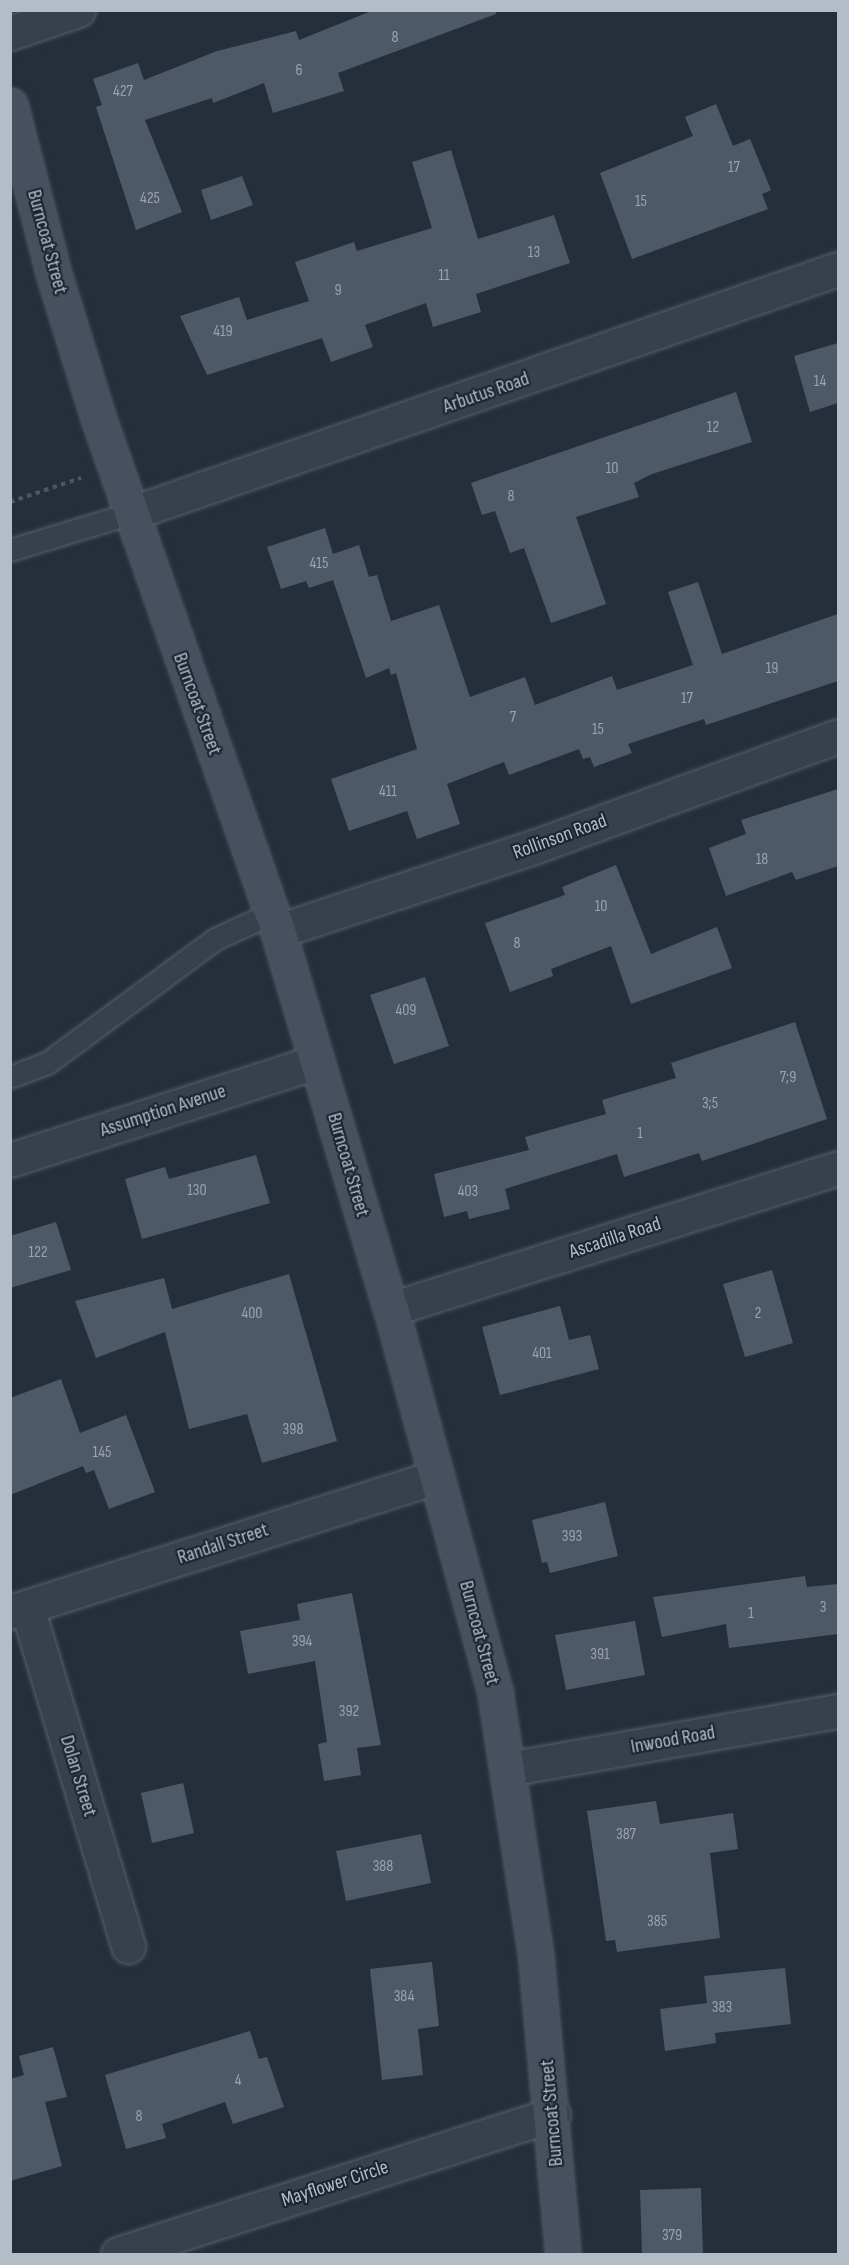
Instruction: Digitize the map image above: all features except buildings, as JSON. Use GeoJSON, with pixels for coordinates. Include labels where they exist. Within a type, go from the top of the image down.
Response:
{"type":"FeatureCollection","features":[{"type":"Feature","properties":{"kind":"main road","name":"Burncoat Street"},"geometry":{"type":"LineString","coordinates":[[10,105],[54,275],[132,513],[275,922],[315,1062],[391,1309],[495,1692],[525,1869],[553,2114],[563,2254]]}},
{"type":"Feature","properties":{"kind":"street"},"geometry":{"type":"LineString","coordinates":[[10,33],[78,10]]}},
{"type":"Feature","properties":{"kind":"street","name":"Arbutus Road"},"geometry":{"type":"LineString","coordinates":[[132,513],[838,269]]}},
{"type":"Feature","properties":{"kind":"street","name":"Rollinson Road"},"geometry":{"type":"LineString","coordinates":[[275,922],[536,846],[838,736]]}},
{"type":"Feature","properties":{"kind":"street","name":"Assumption Avenue"},"geometry":{"type":"LineString","coordinates":[[10,1160],[315,1062]]}},
{"type":"Feature","properties":{"kind":"street","name":"Ascadilla Road"},"geometry":{"type":"LineString","coordinates":[[391,1309],[838,1168]]}},
{"type":"Feature","properties":{"kind":"street","name":"Randall Street"},"geometry":{"type":"LineString","coordinates":[[19,1609],[436,1477]]}},
{"type":"Feature","properties":{"kind":"street","name":"Dolan Street"},"geometry":{"type":"LineString","coordinates":[[19,1609],[129,1946]]}},
{"type":"Feature","properties":{"kind":"street","name":"Inwood Road"},"geometry":{"type":"LineString","coordinates":[[508,1769],[838,1711]]}},
{"type":"Feature","properties":{"kind":"street","name":"Mayflower Circle"},"geometry":{"type":"LineString","coordinates":[[118,2254],[553,2114]]}},
{"type":"Feature","properties":{"kind":"lane"},"geometry":{"type":"LineString","coordinates":[[10,550],[132,513]]}},
{"type":"Feature","properties":{"kind":"lane"},"geometry":{"type":"LineString","coordinates":[[10,1077],[47,1063],[215,939],[275,922]]}},
{"type":"Feature","properties":{"kind":"path"},"geometry":{"type":"LineString","coordinates":[[10,502],[82,478]]}}]}
